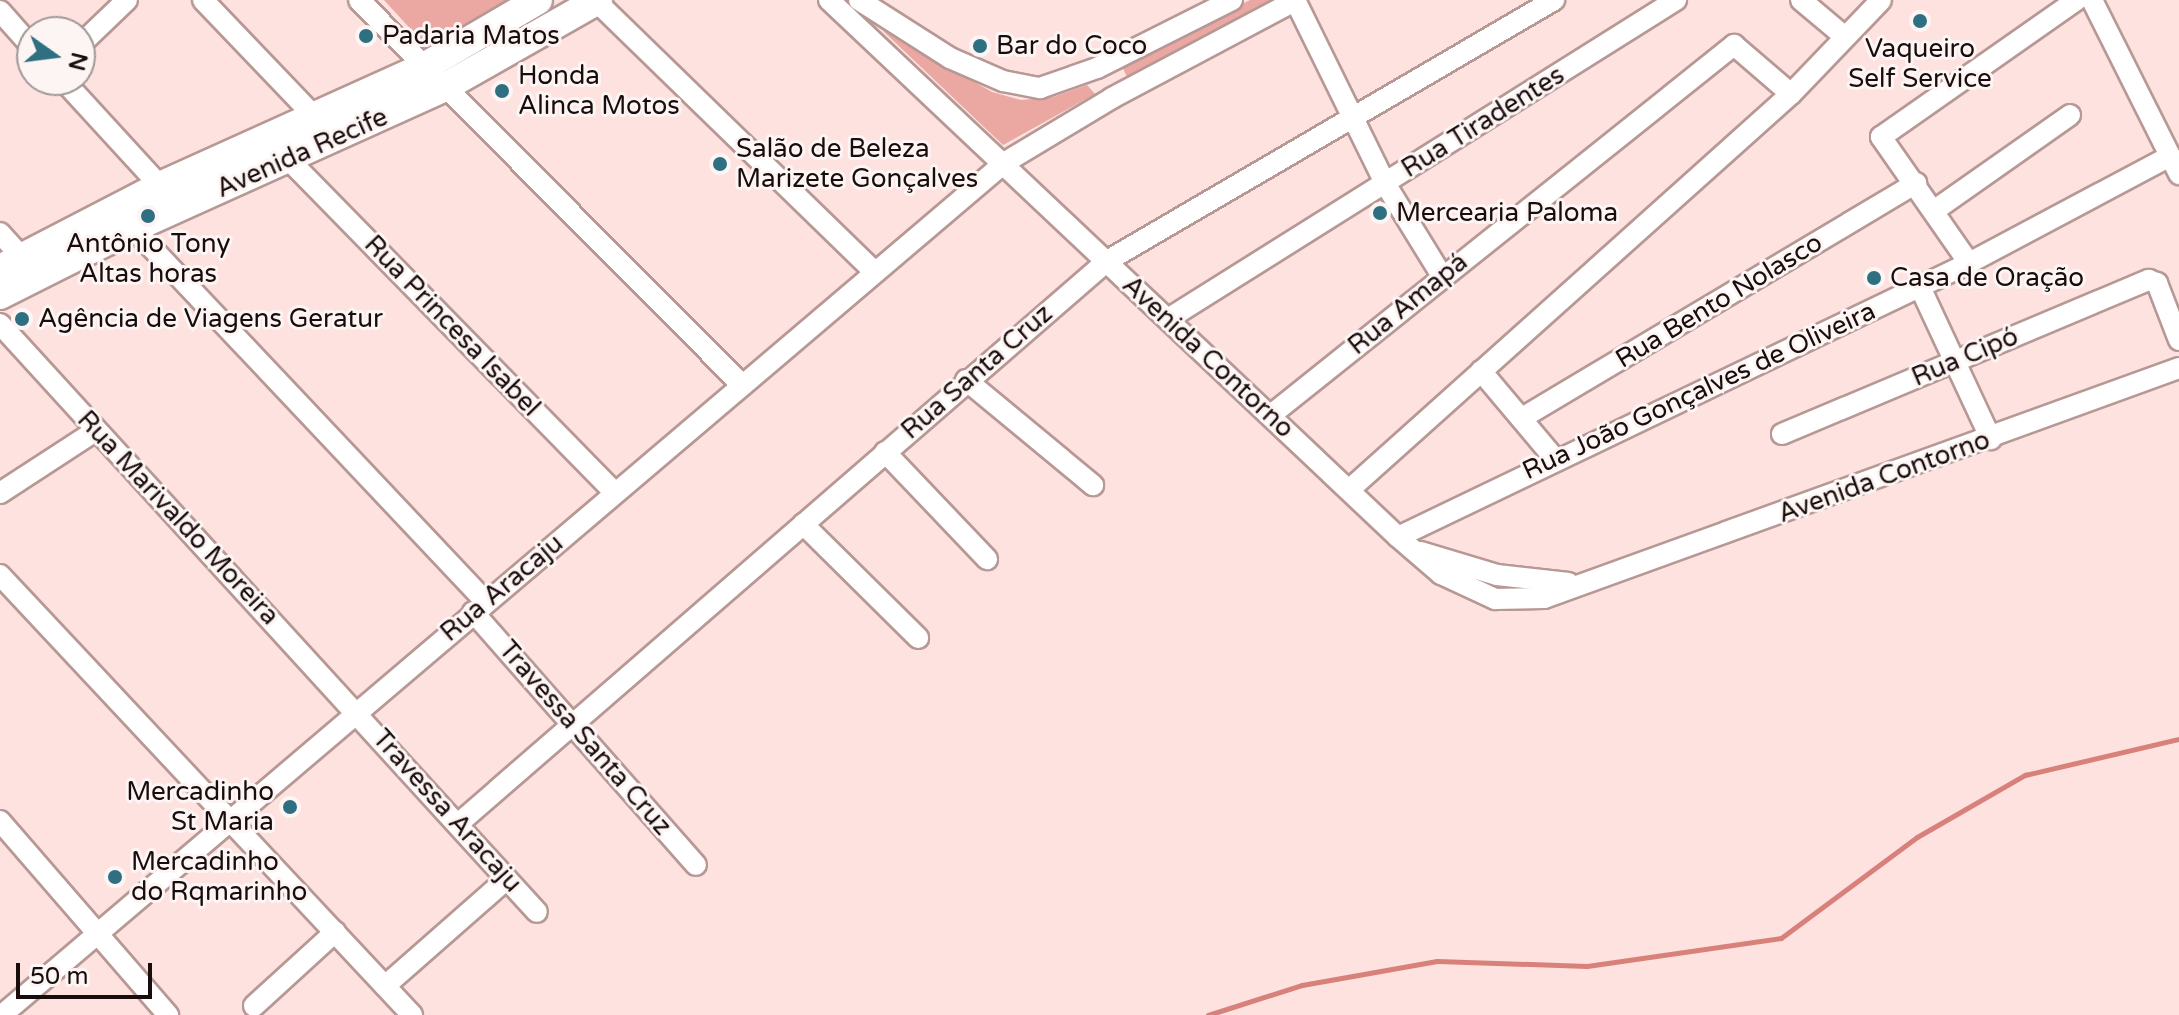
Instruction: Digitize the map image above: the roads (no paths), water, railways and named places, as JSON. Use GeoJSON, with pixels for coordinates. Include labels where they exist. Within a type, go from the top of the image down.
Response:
{"type":"FeatureCollection","features":[{"type":"Feature","properties":{"kind":"street"},"geometry":{"type":"LineString","coordinates":[[96,30],[127,0]]}},
{"type":"Feature","properties":{"kind":"street"},"geometry":{"type":"LineString","coordinates":[[203,0],[312,114]]}},
{"type":"Feature","properties":{"kind":"street"},"geometry":{"type":"LineString","coordinates":[[359,0],[742,385]]}},
{"type":"Feature","properties":{"kind":"street","name":"Avenida Recife"},"geometry":{"type":"LineString","coordinates":[[11,263],[160,186],[312,114],[424,67],[538,0]]}},
{"type":"Feature","properties":{"kind":"street","name":"Avenida Contorno"},"geometry":{"type":"LineString","coordinates":[[829,0],[1406,543],[1441,574],[1495,599],[1544,598],[1991,439],[2179,368]]}},
{"type":"Feature","properties":{"kind":"street"},"geometry":{"type":"LineString","coordinates":[[859,0],[950,58],[1021,87],[1055,85],[1097,68],[1232,0]]}},
{"type":"Feature","properties":{"kind":"street"},"geometry":{"type":"LineString","coordinates":[[1295,0],[1386,185],[1442,276]]}},
{"type":"Feature","properties":{"kind":"street","name":"Rua Aracaju"},"geometry":{"type":"LineString","coordinates":[[2,1015],[1004,163],[1112,98],[1295,0]]}},
{"type":"Feature","properties":{"kind":"street","name":"Rua Santa Cruz"},"geometry":{"type":"LineString","coordinates":[[458,824],[966,380],[1107,261],[1350,116],[1554,0]]}},
{"type":"Feature","properties":{"kind":"street","name":"Rua Tiradentes"},"geometry":{"type":"LineString","coordinates":[[1168,319],[1386,185],[1676,0]]}},
{"type":"Feature","properties":{"kind":"street"},"geometry":{"type":"LineString","coordinates":[[1801,0],[1845,37]]}},
{"type":"Feature","properties":{"kind":"street"},"geometry":{"type":"LineString","coordinates":[[1349,490],[1791,94],[1880,0]]}},
{"type":"Feature","properties":{"kind":"street"},"geometry":{"type":"LineString","coordinates":[[1969,263],[1935,210],[1881,137],[2077,0]]}},
{"type":"Feature","properties":{"kind":"street"},"geometry":{"type":"LineString","coordinates":[[2092,0],[2174,165]]}},
{"type":"Feature","properties":{"kind":"street"},"geometry":{"type":"LineString","coordinates":[[597,1],[874,271]]}},
{"type":"Feature","properties":{"kind":"street","name":"Avenida Recife"},"geometry":{"type":"LineString","coordinates":[[0,295],[133,228],[445,87],[597,1]]}},
{"type":"Feature","properties":{"kind":"street"},"geometry":{"type":"LineString","coordinates":[[0,11],[16,29]]}},
{"type":"Feature","properties":{"kind":"street","name":"Rua Amapá"},"geometry":{"type":"LineString","coordinates":[[1271,415],[1734,45],[1791,94]]}},
{"type":"Feature","properties":{"kind":"street"},"geometry":{"type":"LineString","coordinates":[[1097,68],[1112,98]]}},
{"type":"Feature","properties":{"kind":"street"},"geometry":{"type":"LineString","coordinates":[[78,96],[160,186]]}},
{"type":"Feature","properties":{"kind":"street"},"geometry":{"type":"LineString","coordinates":[[1935,210],[2070,115]]}},
{"type":"Feature","properties":{"kind":"street","name":"Rua Princesa Isabel"},"geometry":{"type":"LineString","coordinates":[[289,160],[614,492]]}},
{"type":"Feature","properties":{"kind":"street","name":"Rua João Gonçalves de Oliveira"},"geometry":{"type":"LineString","coordinates":[[1406,543],[1555,459],[2174,165]]}},
{"type":"Feature","properties":{"kind":"street","name":"Rua Bento Nolasco"},"geometry":{"type":"LineString","coordinates":[[1522,418],[1916,183]]}},
{"type":"Feature","properties":{"kind":"street","name":"Travessa Santa Cruz"},"geometry":{"type":"LineString","coordinates":[[133,228],[480,607],[572,723],[696,865]]}},
{"type":"Feature","properties":{"kind":"street"},"geometry":{"type":"LineString","coordinates":[[0,233],[11,263]]}},
{"type":"Feature","properties":{"kind":"street","name":"Rua Cipó"},"geometry":{"type":"LineString","coordinates":[[1782,434],[2149,280],[2157,283],[2179,340]]}},
{"type":"Feature","properties":{"kind":"street"},"geometry":{"type":"LineString","coordinates":[[1920,287],[1991,439]]}},
{"type":"Feature","properties":{"kind":"street","name":"Rua Marivaldo Moreira"},"geometry":{"type":"LineString","coordinates":[[0,324],[95,431],[358,711]]}},
{"type":"Feature","properties":{"kind":"street"},"geometry":{"type":"LineString","coordinates":[[1481,371],[1555,459]]}},
{"type":"Feature","properties":{"kind":"street"},"geometry":{"type":"LineString","coordinates":[[966,380],[1093,485]]}},
{"type":"Feature","properties":{"kind":"street"},"geometry":{"type":"LineString","coordinates":[[0,493],[95,431]]}},
{"type":"Feature","properties":{"kind":"street"},"geometry":{"type":"LineString","coordinates":[[885,452],[987,559]]}},
{"type":"Feature","properties":{"kind":"street"},"geometry":{"type":"LineString","coordinates":[[803,524],[918,638]]}},
{"type":"Feature","properties":{"kind":"street"},"geometry":{"type":"LineString","coordinates":[[0,575],[412,1015]]}},
{"type":"Feature","properties":{"kind":"street","name":"Travessa Aracaju"},"geometry":{"type":"LineString","coordinates":[[358,711],[537,912]]}},
{"type":"Feature","properties":{"kind":"street"},"geometry":{"type":"LineString","coordinates":[[0,821],[168,1015]]}},
{"type":"Feature","properties":{"kind":"street"},"geometry":{"type":"LineString","coordinates":[[385,986],[507,879]]}},
{"type":"Feature","properties":{"kind":"street"},"geometry":{"type":"LineString","coordinates":[[254,1006],[335,932]]}},
{"type":"Feature","properties":{"kind":"waterway"},"geometry":{"type":"LineString","coordinates":[[1208,1015],[1302,985],[1437,961],[1587,966],[1781,938],[1917,837],[2025,775],[2179,739]]}},
{"type":"Feature","properties":{"kind":"place","name":"Vaqueiro Self Service"},"geometry":{"type":"Point","coordinates":[1920,21]}},
{"type":"Feature","properties":{"kind":"place","name":"Padaria Matos"},"geometry":{"type":"Point","coordinates":[366,36]}},
{"type":"Feature","properties":{"kind":"place","name":"Bar do Coco"},"geometry":{"type":"Point","coordinates":[980,46]}},
{"type":"Feature","properties":{"kind":"place","name":"Honda Alinca Motos"},"geometry":{"type":"Point","coordinates":[502,91]}},
{"type":"Feature","properties":{"kind":"place","name":"Salão de Beleza Marizete Gonçalves"},"geometry":{"type":"Point","coordinates":[720,164]}},
{"type":"Feature","properties":{"kind":"place","name":"Mercearia Paloma"},"geometry":{"type":"Point","coordinates":[1380,213]}},
{"type":"Feature","properties":{"kind":"place","name":"Antônio Tony Altas horas"},"geometry":{"type":"Point","coordinates":[148,216]}},
{"type":"Feature","properties":{"kind":"place","name":"Casa de Oração"},"geometry":{"type":"Point","coordinates":[1874,278]}},
{"type":"Feature","properties":{"kind":"place","name":"Agência de Viagens Geratur"},"geometry":{"type":"Point","coordinates":[22,319]}},
{"type":"Feature","properties":{"kind":"place","name":"Mercadinho St Maria"},"geometry":{"type":"Point","coordinates":[290,807]}},
{"type":"Feature","properties":{"kind":"place","name":"Mercadinho do Rqmarinho"},"geometry":{"type":"Point","coordinates":[115,877]}}]}
